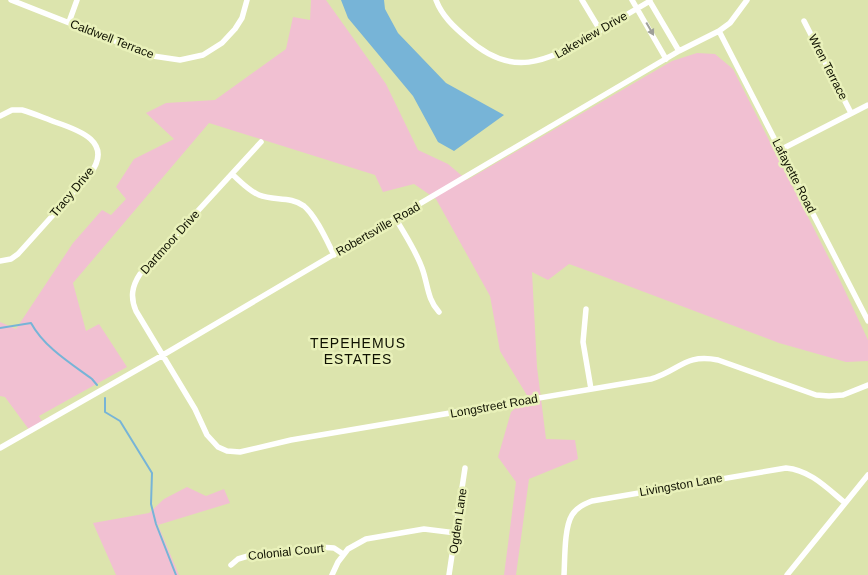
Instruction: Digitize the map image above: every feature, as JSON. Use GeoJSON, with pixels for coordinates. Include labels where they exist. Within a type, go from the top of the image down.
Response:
{"type":"FeatureCollection","features":[{"type":"Feature","properties":{"kind":"street","name":"Caldwell Terrace"},"geometry":{"type":"LineString","coordinates":[[11,0],[153,56],[184,59],[203,54],[222,43],[242,18],[248,0]]}},
{"type":"Feature","properties":{"kind":"street"},"geometry":{"type":"LineString","coordinates":[[68,22],[77,0]]}},
{"type":"Feature","properties":{"kind":"street","name":"Lakeview Drive"},"geometry":{"type":"LineString","coordinates":[[436,0],[444,15],[474,45],[486,53],[508,61],[531,62],[545,60],[559,54],[649,1]]}},
{"type":"Feature","properties":{"kind":"street"},"geometry":{"type":"LineString","coordinates":[[582,0],[600,30]]}},
{"type":"Feature","properties":{"kind":"street"},"geometry":{"type":"LineString","coordinates":[[632,0],[666,59]]}},
{"type":"Feature","properties":{"kind":"street","name":"Robertsville Road"},"geometry":{"type":"LineString","coordinates":[[0,448],[163,356],[679,51],[719,31],[730,23],[747,0]]}},
{"type":"Feature","properties":{"kind":"street"},"geometry":{"type":"LineString","coordinates":[[649,1],[679,51]]}},
{"type":"Feature","properties":{"kind":"street","name":"Wren Terrace"},"geometry":{"type":"LineString","coordinates":[[804,21],[851,113]]}},
{"type":"Feature","properties":{"kind":"street","name":"Lafayette Road"},"geometry":{"type":"LineString","coordinates":[[719,31],[868,320]]}},
{"type":"Feature","properties":{"kind":"street"},"geometry":{"type":"LineString","coordinates":[[780,150],[868,104]]}},
{"type":"Feature","properties":{"kind":"street","name":"Tracy Drive"},"geometry":{"type":"LineString","coordinates":[[0,116],[8,112],[22,110],[80,131],[93,141],[97,153],[94,169],[84,182],[18,254],[11,259],[0,261]]}},
{"type":"Feature","properties":{"kind":"street","name":"Dartmoor Drive"},"geometry":{"type":"LineString","coordinates":[[163,356],[134,306],[133,287],[140,274],[261,142]]}},
{"type":"Feature","properties":{"kind":"street"},"geometry":{"type":"LineString","coordinates":[[232,174],[257,195],[295,201],[304,206],[311,214],[334,255]]}},
{"type":"Feature","properties":{"kind":"street"},"geometry":{"type":"LineString","coordinates":[[396,219],[419,260],[432,304],[439,312]]}},
{"type":"Feature","properties":{"kind":"street"},"geometry":{"type":"LineString","coordinates":[[586,309],[583,342],[591,389]]}},
{"type":"Feature","properties":{"kind":"street","name":"Longstreet Road"},"geometry":{"type":"LineString","coordinates":[[163,356],[211,440],[224,450],[234,452],[291,440],[651,379],[685,362],[702,358],[718,360],[805,392],[823,396],[850,393],[868,385]]}},
{"type":"Feature","properties":{"kind":"street","name":"Ogden Lane"},"geometry":{"type":"LineString","coordinates":[[450,575],[465,468]]}},
{"type":"Feature","properties":{"kind":"street","name":"Livingston Lane"},"geometry":{"type":"LineString","coordinates":[[564,575],[570,520],[575,511],[592,501],[786,468],[798,469],[809,474],[845,503]]}},
{"type":"Feature","properties":{"kind":"street"},"geometry":{"type":"LineString","coordinates":[[787,575],[868,475]]}},
{"type":"Feature","properties":{"kind":"street"},"geometry":{"type":"LineString","coordinates":[[332,575],[343,554],[353,545],[366,539],[424,529],[456,533]]}},
{"type":"Feature","properties":{"kind":"street","name":"Colonial Court"},"geometry":{"type":"LineString","coordinates":[[231,566],[238,559],[248,556],[319,546],[334,548],[343,554]]}},
{"type":"Feature","properties":{"kind":"shaded area"},"geometry":{"type":"Polygon","coordinates":[[[311,0],[326,0],[386,84],[418,150],[448,164],[467,180],[672,61],[697,53],[715,54],[733,69],[838,276],[868,340],[868,361],[846,362],[779,343],[569,264],[548,280],[532,272],[537,367],[546,439],[575,440],[578,459],[529,479],[516,575],[504,575],[516,482],[498,457],[511,412],[528,397],[500,351],[490,296],[436,199],[414,184],[383,192],[375,175],[209,123],[73,283],[86,331],[99,324],[127,367],[39,416],[43,423],[30,431],[5,397],[0,396],[0,322],[16,329],[73,243],[102,210],[111,215],[126,199],[116,187],[134,159],[174,139],[146,113],[166,103],[215,100],[286,49],[293,17],[310,20],[311,0]]]}},
{"type":"Feature","properties":{"kind":"shaded area"},"geometry":{"type":"Polygon","coordinates":[[[187,487],[206,496],[224,489],[230,503],[158,525],[179,575],[116,575],[93,523],[149,513],[164,499],[187,487]]]}},
{"type":"Feature","properties":{"kind":"water"},"geometry":{"type":"Polygon","coordinates":[[[341,0],[384,0],[385,9],[398,33],[446,83],[504,115],[454,151],[438,142],[413,96],[348,18],[341,0]]]}},
{"type":"Feature","properties":{"kind":"waterway"},"geometry":{"type":"LineString","coordinates":[[0,328],[31,323],[36,332],[50,347],[92,379],[97,385]]}},
{"type":"Feature","properties":{"kind":"waterway"},"geometry":{"type":"LineString","coordinates":[[105,398],[105,412],[120,421],[152,473],[151,504],[156,524],[176,575]]}},
{"type":"Feature","properties":{"kind":"district","name":"TEPEHEMUS ESTATES"},"geometry":{"type":"Point","coordinates":[358,352]}}]}
